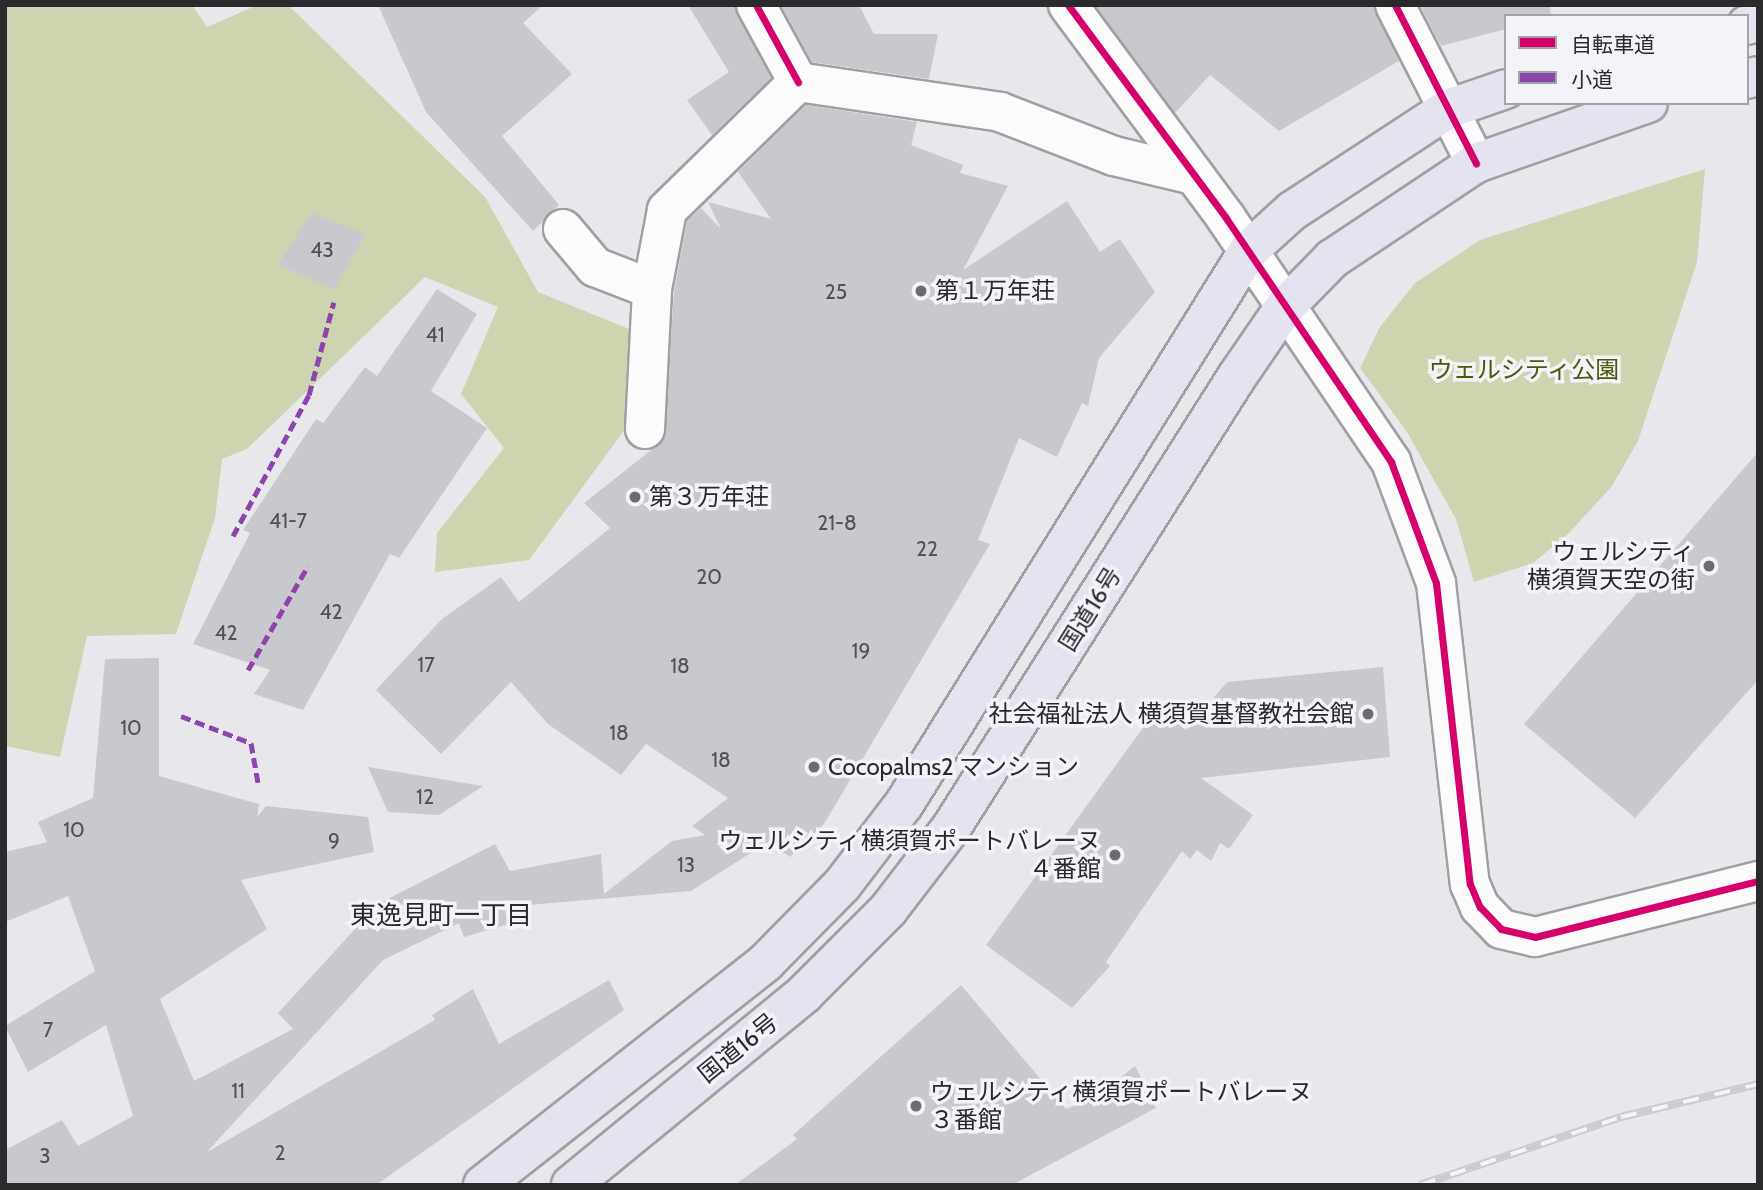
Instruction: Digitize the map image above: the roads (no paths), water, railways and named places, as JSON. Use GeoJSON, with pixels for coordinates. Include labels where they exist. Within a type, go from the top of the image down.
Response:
{"type":"FeatureCollection","features":[{"type":"Feature","properties":{"kind":"highway","name":"国道16号"},"geometry":{"type":"LineString","coordinates":[[483,1185],[766,962],[842,885],[904,804],[1249,250],[1292,211],[1448,109],[1504,90]]}},
{"type":"Feature","properties":{"kind":"highway","name":"国道16号"},"geometry":{"type":"LineString","coordinates":[[571,1185],[804,994],[888,910],[951,828],[1284,308],[1332,258],[1476,163],[1642,105]]}},
{"type":"Feature","properties":{"kind":"street"},"geometry":{"type":"LineString","coordinates":[[756,5],[798,82]]}},
{"type":"Feature","properties":{"kind":"street"},"geometry":{"type":"LineString","coordinates":[[1068,5],[1249,250],[1284,308],[1356,403],[1421,530],[1436,583],[1470,884],[1480,907],[1502,929],[1535,937],[1758,881]]}},
{"type":"Feature","properties":{"kind":"street"},"geometry":{"type":"LineString","coordinates":[[1395,5],[1476,163]]}},
{"type":"Feature","properties":{"kind":"street"},"geometry":{"type":"LineString","coordinates":[[798,82],[1000,112],[1114,156],[1194,175]]}},
{"type":"Feature","properties":{"kind":"street"},"geometry":{"type":"LineString","coordinates":[[645,429],[652,289],[667,210],[798,82]]}},
{"type":"Feature","properties":{"kind":"street"},"geometry":{"type":"LineString","coordinates":[[563,229],[595,267],[652,289]]}},
{"type":"Feature","properties":{"kind":"railway"},"geometry":{"type":"LineString","coordinates":[[1420,1185],[1621,1117],[1758,1084]]}},
{"type":"Feature","properties":{"kind":"place","name":"第１万年荘"},"geometry":{"type":"Point","coordinates":[921,291]}},
{"type":"Feature","properties":{"kind":"place","name":"第３万年荘"},"geometry":{"type":"Point","coordinates":[635,497]}},
{"type":"Feature","properties":{"kind":"place","name":"ウェルシティ 横須賀天空の街"},"geometry":{"type":"Point","coordinates":[1709,566]}},
{"type":"Feature","properties":{"kind":"place","name":"社会福祉法人 横須賀基督教社会館"},"geometry":{"type":"Point","coordinates":[1368,714]}},
{"type":"Feature","properties":{"kind":"place","name":"Cocopalms2 マンション"},"geometry":{"type":"Point","coordinates":[814,767]}},
{"type":"Feature","properties":{"kind":"place","name":"ウェルシティ横須賀ポートバレーヌ ４番館"},"geometry":{"type":"Point","coordinates":[1115,855]}},
{"type":"Feature","properties":{"kind":"place","name":"ウェルシティ横須賀ポートバレーヌ ３番館"},"geometry":{"type":"Point","coordinates":[916,1106]}},
{"type":"Feature","properties":{"kind":"district","name":"東逸見町一丁目"},"geometry":{"type":"Point","coordinates":[441,916]}},
{"type":"Feature","properties":{"kind":"park label","name":"ウェルシティ公園"},"geometry":{"type":"Point","coordinates":[1524,370]}}]}
